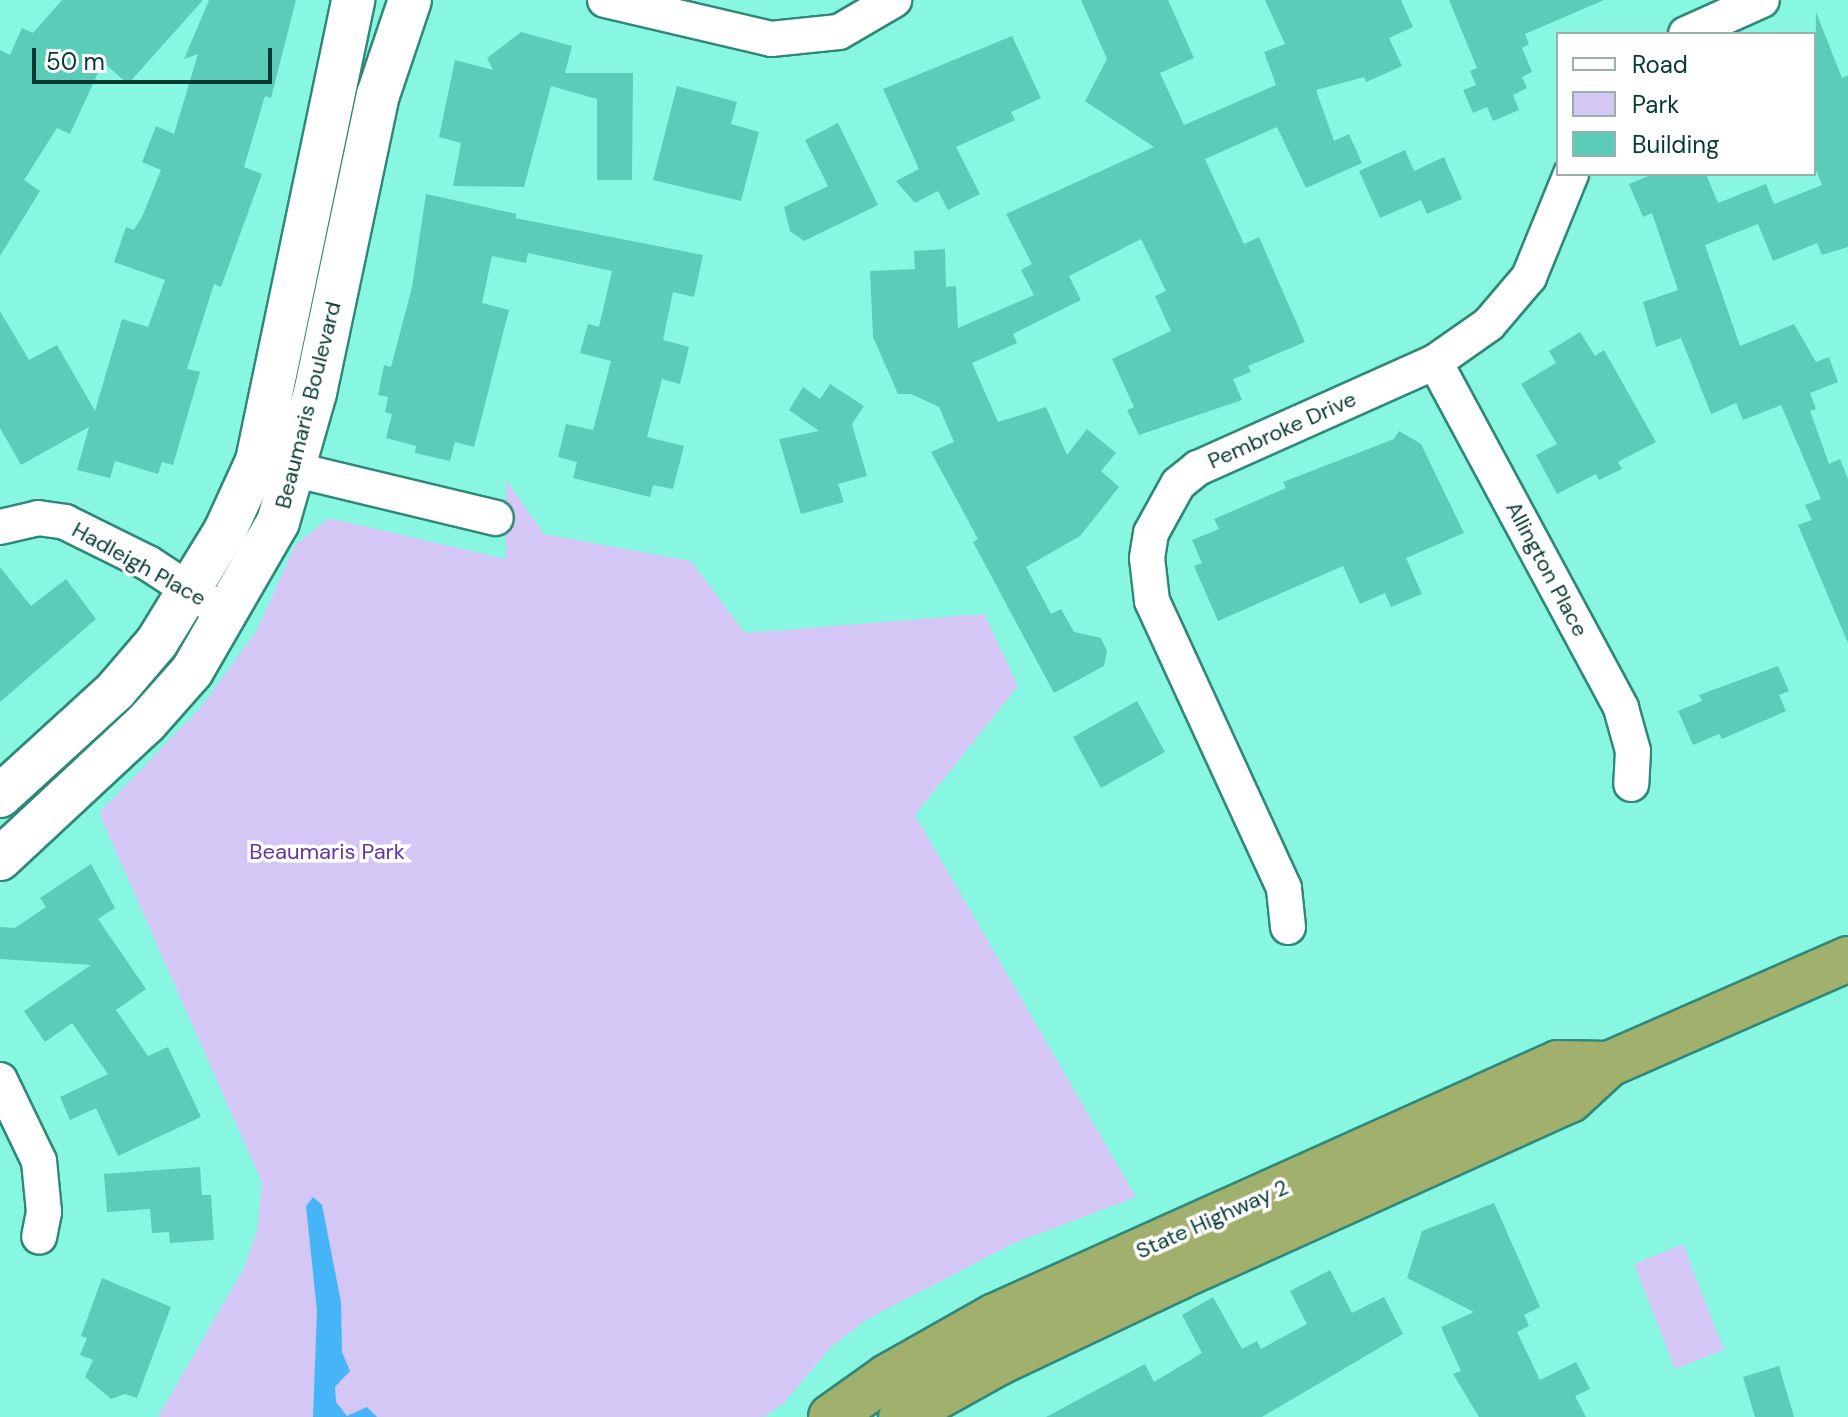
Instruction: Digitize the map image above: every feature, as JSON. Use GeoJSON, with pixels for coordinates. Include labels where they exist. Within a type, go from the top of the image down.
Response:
{"type":"FeatureCollection","features":[{"type":"Feature","properties":{"kind":"highway","name":"State Highway 2"},"geometry":{"type":"LineString","coordinates":[[901,1417],[998,1363],[1163,1284],[1570,1100],[1609,1064],[1848,959]]}},
{"type":"Feature","properties":{"kind":"highway","name":"State Highway 2"},"geometry":{"type":"LineString","coordinates":[[831,1417],[887,1377],[995,1316],[1558,1063],[1609,1064]]}},
{"type":"Feature","properties":{"kind":"street","name":"Beaumaris Boulevard"},"geometry":{"type":"LineString","coordinates":[[0,859],[146,723],[192,671],[228,616],[278,522],[276,465],[353,0]]}},
{"type":"Feature","properties":{"kind":"street","name":"Beaumaris Boulevard"},"geometry":{"type":"LineString","coordinates":[[0,796],[116,690],[191,591],[276,465],[378,95],[410,0]]}},
{"type":"Feature","properties":{"kind":"street"},"geometry":{"type":"LineString","coordinates":[[605,0],[771,39],[839,32],[894,0]]}},
{"type":"Feature","properties":{"kind":"street"},"geometry":{"type":"LineString","coordinates":[[1690,32],[1762,0]]}},
{"type":"Feature","properties":{"kind":"street","name":"Pembroke Drive"},"geometry":{"type":"LineString","coordinates":[[1288,927],[1284,888],[1154,609],[1148,585],[1151,533],[1178,484],[1198,468],[1435,362],[1489,324],[1529,277],[1570,176]]}},
{"type":"Feature","properties":{"kind":"street","name":"Allington Place"},"geometry":{"type":"LineString","coordinates":[[1435,362],[1621,708],[1633,751],[1631,784]]}},
{"type":"Feature","properties":{"kind":"street"},"geometry":{"type":"LineString","coordinates":[[276,465],[496,518]]}},
{"type":"Feature","properties":{"kind":"street","name":"Hadleigh Place"},"geometry":{"type":"LineString","coordinates":[[0,527],[38,518],[65,522],[191,591],[228,616]]}},
{"type":"Feature","properties":{"kind":"street"},"geometry":{"type":"LineString","coordinates":[[0,1080],[39,1161],[44,1212],[39,1237]]}},
{"type":"Feature","properties":{"kind":"green space","name":"Beaumaris Park"},"geometry":{"type":"Polygon","coordinates":[[[506,480],[544,534],[691,561],[745,633],[984,614],[1018,686],[915,815],[1136,1197],[1012,1244],[866,1320],[830,1348],[784,1403],[764,1417],[158,1417],[244,1268],[257,1231],[262,1183],[99,813],[201,707],[257,630],[295,545],[329,518],[506,559],[506,480]]]}},
{"type":"Feature","properties":{"kind":"green space"},"geometry":{"type":"Polygon","coordinates":[[[1683,1244],[1724,1350],[1675,1369],[1634,1264],[1683,1244]]]}},
{"type":"Feature","properties":{"kind":"water"},"geometry":{"type":"Polygon","coordinates":[[[313,1197],[322,1205],[341,1302],[342,1352],[350,1371],[335,1387],[336,1402],[347,1416],[367,1407],[377,1417],[313,1417],[317,1311],[306,1206],[313,1197]]]}},
{"type":"Feature","properties":{"kind":"building"},"geometry":{"type":"Polygon","coordinates":[[[62,0],[203,0],[128,84],[103,62],[70,134],[57,128],[24,180],[40,191],[0,256],[0,50],[10,55],[22,28],[33,33],[62,0]]]}},
{"type":"Feature","properties":{"kind":"building"},"geometry":{"type":"Polygon","coordinates":[[[209,0],[296,0],[271,98],[265,96],[244,167],[262,174],[221,287],[214,284],[187,369],[200,372],[173,465],[162,462],[158,474],[115,461],[110,478],[77,470],[89,427],[21,465],[0,428],[0,311],[29,360],[57,345],[95,411],[122,319],[148,327],[165,280],[114,262],[126,227],[134,230],[142,217],[161,170],[142,162],[156,126],[174,134],[198,54],[184,59],[209,0]]]}},
{"type":"Feature","properties":{"kind":"building"},"geometry":{"type":"Polygon","coordinates":[[[1081,0],[1168,0],[1194,58],[1160,73],[1184,125],[1276,85],[1264,52],[1285,44],[1265,0],[1401,0],[1413,27],[1389,38],[1402,66],[1366,82],[1364,77],[1316,90],[1334,141],[1349,134],[1362,163],[1306,188],[1277,127],[1205,159],[1244,244],[1259,237],[1305,342],[1248,366],[1251,372],[1233,379],[1242,400],[1139,435],[1127,410],[1134,407],[1112,359],[1171,331],[1155,296],[1166,291],[1141,239],[1069,276],[1081,300],[1013,334],[1017,343],[972,363],[998,422],[1046,407],[1067,455],[1087,429],[1116,453],[1101,471],[1119,487],[1080,536],[1026,567],[1051,614],[1061,609],[1074,632],[1101,638],[1107,651],[1104,666],[1054,693],[973,542],[978,539],[931,452],[954,442],[939,407],[911,394],[898,394],[873,337],[870,271],[915,269],[914,251],[945,249],[946,287],[956,286],[958,328],[1034,295],[1021,270],[1032,264],[1006,214],[1154,147],[1085,101],[1107,59],[1081,0]]]}},
{"type":"Feature","properties":{"kind":"building"},"geometry":{"type":"Polygon","coordinates":[[[1449,0],[1604,0],[1525,34],[1529,44],[1522,48],[1532,72],[1522,77],[1527,88],[1513,95],[1519,110],[1493,121],[1487,107],[1473,113],[1463,90],[1476,85],[1470,71],[1477,68],[1449,0]]]}},
{"type":"Feature","properties":{"kind":"building"},"geometry":{"type":"Polygon","coordinates":[[[1816,12],[1842,78],[1848,75],[1848,247],[1822,255],[1817,243],[1773,261],[1758,224],[1705,245],[1740,346],[1794,324],[1816,362],[1829,357],[1838,382],[1810,393],[1816,409],[1810,411],[1829,464],[1840,459],[1848,479],[1848,643],[1798,525],[1812,520],[1805,505],[1821,499],[1781,405],[1743,420],[1736,403],[1711,414],[1681,338],[1656,347],[1643,302],[1678,290],[1652,213],[1643,217],[1629,184],[1648,176],[1707,176],[1718,203],[1766,184],[1774,204],[1822,185],[1816,170],[1816,12]]]}},
{"type":"Feature","properties":{"kind":"building"},"geometry":{"type":"Polygon","coordinates":[[[521,32],[572,46],[565,73],[633,73],[632,180],[597,180],[597,99],[551,86],[524,187],[453,186],[461,143],[439,137],[455,60],[493,70],[487,58],[521,32]]]}},
{"type":"Feature","properties":{"kind":"building"},"geometry":{"type":"Polygon","coordinates":[[[1012,36],[1041,98],[1011,112],[1015,120],[956,147],[980,194],[948,210],[938,191],[915,203],[896,181],[919,169],[883,89],[1012,36]]]}},
{"type":"Feature","properties":{"kind":"building"},"geometry":{"type":"Polygon","coordinates":[[[677,86],[737,102],[731,124],[759,132],[741,201],[653,180],[677,86]]]}},
{"type":"Feature","properties":{"kind":"building"},"geometry":{"type":"Polygon","coordinates":[[[838,123],[878,205],[804,241],[790,231],[784,207],[828,186],[805,140],[838,123]]]}},
{"type":"Feature","properties":{"kind":"building"},"geometry":{"type":"Polygon","coordinates":[[[1405,150],[1414,171],[1444,157],[1462,199],[1427,214],[1421,200],[1380,218],[1359,171],[1405,150]]]}},
{"type":"Feature","properties":{"kind":"building"},"geometry":{"type":"Polygon","coordinates":[[[426,194],[517,214],[515,218],[703,255],[694,297],[673,292],[663,340],[689,347],[680,384],[662,379],[647,437],[684,446],[673,489],[653,485],[650,497],[573,478],[577,462],[558,457],[566,424],[593,430],[611,361],[580,353],[588,324],[599,327],[612,271],[528,253],[526,263],[492,256],[482,303],[509,310],[474,447],[455,442],[450,461],[415,453],[416,446],[386,438],[392,414],[385,412],[388,397],[378,395],[384,365],[391,367],[412,287],[426,194]]]}},
{"type":"Feature","properties":{"kind":"building"},"geometry":{"type":"Polygon","coordinates":[[[1580,332],[1595,356],[1604,350],[1656,442],[1618,462],[1622,469],[1599,480],[1596,474],[1557,494],[1536,455],[1557,444],[1521,384],[1556,363],[1549,351],[1580,332]]]}},
{"type":"Feature","properties":{"kind":"building"},"geometry":{"type":"Polygon","coordinates":[[[830,384],[864,406],[852,424],[867,476],[838,484],[844,502],[801,514],[779,439],[819,431],[789,410],[803,387],[820,399],[830,384]]]}},
{"type":"Feature","properties":{"kind":"building"},"geometry":{"type":"Polygon","coordinates":[[[1399,431],[1421,444],[1464,533],[1406,558],[1422,594],[1391,607],[1385,593],[1360,604],[1343,566],[1218,621],[1194,566],[1202,563],[1192,540],[1219,529],[1214,519],[1286,488],[1283,482],[1394,439],[1399,431]]]}},
{"type":"Feature","properties":{"kind":"building"},"geometry":{"type":"Polygon","coordinates":[[[0,567],[31,606],[66,579],[96,619],[0,702],[0,567]]]}},
{"type":"Feature","properties":{"kind":"building"},"geometry":{"type":"Polygon","coordinates":[[[1778,666],[1789,691],[1779,695],[1786,711],[1722,739],[1719,734],[1693,745],[1678,711],[1702,701],[1699,695],[1778,666]]]}},
{"type":"Feature","properties":{"kind":"building"},"geometry":{"type":"Polygon","coordinates":[[[1137,701],[1165,752],[1101,788],[1073,737],[1137,701]]]}},
{"type":"Feature","properties":{"kind":"building"},"geometry":{"type":"Polygon","coordinates":[[[91,864],[115,908],[98,919],[146,989],[116,1010],[148,1056],[168,1047],[201,1117],[118,1156],[96,1108],[70,1120],[60,1097],[108,1074],[72,1023],[45,1042],[24,1011],[91,965],[0,959],[0,927],[15,928],[46,907],[40,898],[91,864]]]}},
{"type":"Feature","properties":{"kind":"building"},"geometry":{"type":"Polygon","coordinates":[[[200,1167],[202,1195],[211,1195],[214,1240],[170,1243],[169,1232],[152,1233],[150,1209],[107,1212],[104,1174],[200,1167]]]}},
{"type":"Feature","properties":{"kind":"building"},"geometry":{"type":"Polygon","coordinates":[[[1494,1203],[1540,1307],[1524,1315],[1529,1326],[1517,1332],[1540,1380],[1576,1362],[1590,1389],[1575,1396],[1586,1417],[1479,1417],[1453,1374],[1461,1371],[1441,1327],[1474,1312],[1407,1278],[1422,1231],[1494,1203]]]}},
{"type":"Feature","properties":{"kind":"building"},"geometry":{"type":"Polygon","coordinates":[[[1330,1270],[1352,1313],[1384,1297],[1403,1334],[1262,1417],[1046,1417],[1145,1364],[1154,1382],[1202,1353],[1182,1315],[1213,1297],[1242,1349],[1257,1341],[1261,1349],[1307,1324],[1290,1291],[1330,1270]]]}},
{"type":"Feature","properties":{"kind":"building"},"geometry":{"type":"Polygon","coordinates":[[[102,1278],[171,1307],[137,1398],[125,1394],[111,1399],[85,1377],[93,1360],[80,1355],[87,1338],[81,1336],[102,1278]]]}},
{"type":"Feature","properties":{"kind":"building"},"geometry":{"type":"Polygon","coordinates":[[[1779,1366],[1794,1417],[1755,1417],[1743,1377],[1779,1366]]]}}]}
